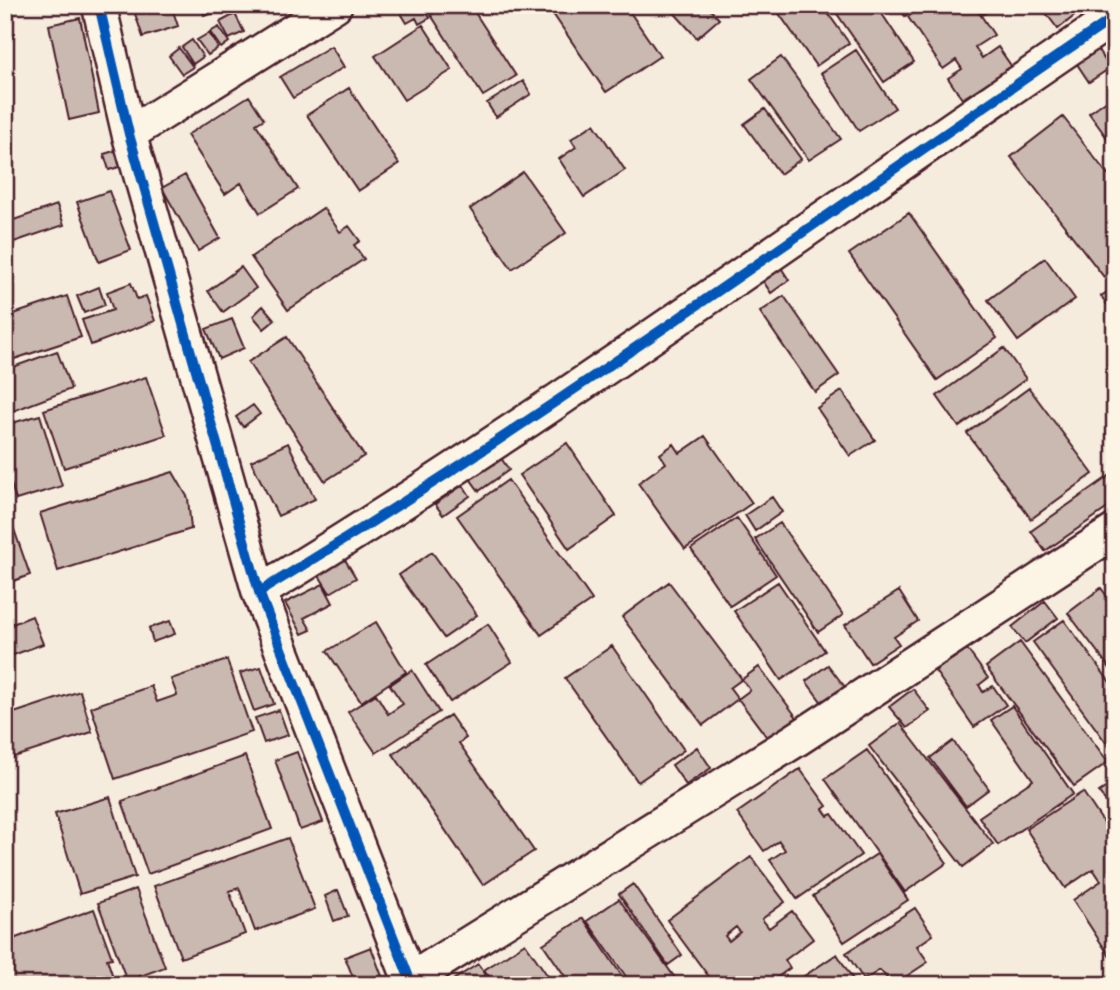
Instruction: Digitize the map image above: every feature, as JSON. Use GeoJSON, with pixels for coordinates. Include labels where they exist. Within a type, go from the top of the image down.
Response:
{"type":"FeatureCollection","features":[{"type":"Feature","properties":{"kind":"street"},"geometry":{"type":"LineString","coordinates":[[99,5],[129,134],[259,592],[411,982],[794,741],[1115,531]]}},
{"type":"Feature","properties":{"kind":"street"},"geometry":{"type":"LineString","coordinates":[[129,134],[335,5]]}},
{"type":"Feature","properties":{"kind":"street"},"geometry":{"type":"LineString","coordinates":[[259,592],[467,463],[580,388],[878,177],[1115,17]]}},
{"type":"Feature","properties":{"kind":"building"},"geometry":{"type":"Polygon","coordinates":[[[132,5],[171,5],[178,26],[143,37],[132,5]]]}},
{"type":"Feature","properties":{"kind":"building"},"geometry":{"type":"Polygon","coordinates":[[[201,5],[233,5],[204,15],[201,5]]]}},
{"type":"Feature","properties":{"kind":"building"},"geometry":{"type":"Polygon","coordinates":[[[206,5],[231,5],[232,8],[208,15],[206,5]]]}},
{"type":"Feature","properties":{"kind":"building"},"geometry":{"type":"Polygon","coordinates":[[[396,5],[422,5],[430,18],[419,24],[416,18],[407,23],[396,5]]]}},
{"type":"Feature","properties":{"kind":"building"},"geometry":{"type":"Polygon","coordinates":[[[446,5],[470,5],[516,76],[483,96],[431,15],[446,5]]]}},
{"type":"Feature","properties":{"kind":"building"},"geometry":{"type":"Polygon","coordinates":[[[547,5],[625,5],[660,56],[606,92],[547,5]]]}},
{"type":"Feature","properties":{"kind":"building"},"geometry":{"type":"Polygon","coordinates":[[[673,5],[706,5],[719,19],[697,38],[670,8],[673,5]]]}},
{"type":"Feature","properties":{"kind":"building"},"geometry":{"type":"Polygon","coordinates":[[[773,5],[822,5],[849,43],[816,66],[773,5]]]}},
{"type":"Feature","properties":{"kind":"building"},"geometry":{"type":"Polygon","coordinates":[[[831,5],[876,5],[914,62],[884,82],[831,5]]]}},
{"type":"Feature","properties":{"kind":"building"},"geometry":{"type":"Polygon","coordinates":[[[897,5],[920,5],[905,16],[897,5]]]}},
{"type":"Feature","properties":{"kind":"building"},"geometry":{"type":"Polygon","coordinates":[[[925,5],[974,5],[994,35],[975,47],[982,58],[998,47],[1012,67],[962,99],[948,78],[962,69],[956,60],[943,69],[908,17],[925,5]]]}},
{"type":"Feature","properties":{"kind":"building"},"geometry":{"type":"Polygon","coordinates":[[[977,5],[995,5],[996,7],[982,15],[977,5]]]}},
{"type":"Feature","properties":{"kind":"building"},"geometry":{"type":"Polygon","coordinates":[[[1046,5],[1072,5],[1078,13],[1058,29],[1042,8],[1046,5]]]}},
{"type":"Feature","properties":{"kind":"building"},"geometry":{"type":"Polygon","coordinates":[[[235,14],[244,32],[229,39],[220,22],[235,14]]]}},
{"type":"Feature","properties":{"kind":"building"},"geometry":{"type":"Polygon","coordinates":[[[80,18],[99,113],[69,120],[49,25],[80,18]]]}},
{"type":"Feature","properties":{"kind":"building"},"geometry":{"type":"Polygon","coordinates":[[[423,25],[452,70],[404,100],[375,56],[423,25]]]}},
{"type":"Feature","properties":{"kind":"building"},"geometry":{"type":"Polygon","coordinates":[[[219,27],[229,42],[221,48],[210,32],[219,27]]]}},
{"type":"Feature","properties":{"kind":"building"},"geometry":{"type":"Polygon","coordinates":[[[209,33],[218,48],[208,55],[197,40],[209,33]]]}},
{"type":"Feature","properties":{"kind":"building"},"geometry":{"type":"Polygon","coordinates":[[[192,40],[203,57],[193,64],[182,47],[192,40]]]}},
{"type":"Feature","properties":{"kind":"building"},"geometry":{"type":"Polygon","coordinates":[[[1094,44],[1110,68],[1089,82],[1073,58],[1094,44]]]}},
{"type":"Feature","properties":{"kind":"building"},"geometry":{"type":"Polygon","coordinates":[[[331,46],[344,67],[293,98],[280,77],[331,46]]]}},
{"type":"Feature","properties":{"kind":"building"},"geometry":{"type":"Polygon","coordinates":[[[179,48],[193,67],[182,74],[169,56],[179,48]]]}},
{"type":"Feature","properties":{"kind":"building"},"geometry":{"type":"Polygon","coordinates":[[[856,50],[895,108],[859,131],[821,73],[856,50]]]}},
{"type":"Feature","properties":{"kind":"building"},"geometry":{"type":"Polygon","coordinates":[[[781,57],[841,139],[809,160],[751,79],[781,57]]]}},
{"type":"Feature","properties":{"kind":"building"},"geometry":{"type":"Polygon","coordinates":[[[523,81],[531,94],[496,117],[487,103],[523,81]]]}},
{"type":"Feature","properties":{"kind":"building"},"geometry":{"type":"Polygon","coordinates":[[[349,88],[399,164],[358,191],[307,115],[349,88]]]}},
{"type":"Feature","properties":{"kind":"building"},"geometry":{"type":"Polygon","coordinates":[[[249,96],[264,119],[256,124],[298,189],[260,213],[241,183],[225,194],[187,135],[249,96]]]}},
{"type":"Feature","properties":{"kind":"building"},"geometry":{"type":"Polygon","coordinates":[[[1111,97],[1115,102],[1115,149],[1089,113],[1111,97]]]}},
{"type":"Feature","properties":{"kind":"building"},"geometry":{"type":"Polygon","coordinates":[[[765,109],[801,159],[780,174],[744,124],[765,109]]]}},
{"type":"Feature","properties":{"kind":"building"},"geometry":{"type":"Polygon","coordinates":[[[1063,117],[1115,184],[1115,268],[1104,277],[1011,157],[1063,117]]]}},
{"type":"Feature","properties":{"kind":"building"},"geometry":{"type":"Polygon","coordinates":[[[594,124],[625,170],[584,197],[559,159],[576,147],[571,139],[594,124]]]}},
{"type":"Feature","properties":{"kind":"building"},"geometry":{"type":"Polygon","coordinates":[[[121,149],[126,165],[109,170],[104,154],[121,149]]]}},
{"type":"Feature","properties":{"kind":"building"},"geometry":{"type":"Polygon","coordinates":[[[523,172],[566,233],[512,269],[470,209],[523,172]]]}},
{"type":"Feature","properties":{"kind":"building"},"geometry":{"type":"Polygon","coordinates":[[[185,175],[220,238],[198,251],[162,188],[185,175]]]}},
{"type":"Feature","properties":{"kind":"building"},"geometry":{"type":"Polygon","coordinates":[[[109,191],[131,250],[99,262],[77,202],[109,191]]]}},
{"type":"Feature","properties":{"kind":"building"},"geometry":{"type":"Polygon","coordinates":[[[57,205],[64,225],[5,245],[5,223],[57,205]]]}},
{"type":"Feature","properties":{"kind":"building"},"geometry":{"type":"Polygon","coordinates":[[[323,208],[340,232],[349,226],[360,241],[354,245],[364,259],[288,310],[251,257],[323,208]]]}},
{"type":"Feature","properties":{"kind":"building"},"geometry":{"type":"Polygon","coordinates":[[[909,213],[997,338],[937,380],[849,254],[909,213]]]}},
{"type":"Feature","properties":{"kind":"building"},"geometry":{"type":"Polygon","coordinates":[[[1045,258],[1075,299],[1018,341],[988,300],[1045,258]]]}},
{"type":"Feature","properties":{"kind":"building"},"geometry":{"type":"Polygon","coordinates":[[[778,263],[789,280],[771,293],[759,275],[778,263]]]}},
{"type":"Feature","properties":{"kind":"building"},"geometry":{"type":"Polygon","coordinates":[[[241,267],[256,288],[223,312],[208,291],[241,267]]]}},
{"type":"Feature","properties":{"kind":"building"},"geometry":{"type":"Polygon","coordinates":[[[131,283],[137,299],[146,296],[155,321],[91,345],[82,320],[113,310],[107,292],[131,283]]]}},
{"type":"Feature","properties":{"kind":"building"},"geometry":{"type":"Polygon","coordinates":[[[99,287],[105,305],[84,313],[77,296],[99,287]]]}},
{"type":"Feature","properties":{"kind":"building"},"geometry":{"type":"Polygon","coordinates":[[[1115,287],[1115,315],[1101,296],[1115,287]]]}},
{"type":"Feature","properties":{"kind":"building"},"geometry":{"type":"Polygon","coordinates":[[[67,296],[81,337],[5,362],[5,317],[67,296]]]}},
{"type":"Feature","properties":{"kind":"building"},"geometry":{"type":"Polygon","coordinates":[[[784,296],[839,375],[815,392],[760,312],[784,296]]]}},
{"type":"Feature","properties":{"kind":"building"},"geometry":{"type":"Polygon","coordinates":[[[263,306],[275,320],[264,329],[253,316],[263,306]]]}},
{"type":"Feature","properties":{"kind":"building"},"geometry":{"type":"Polygon","coordinates":[[[232,319],[244,348],[219,359],[206,329],[232,319]]]}},
{"type":"Feature","properties":{"kind":"building"},"geometry":{"type":"Polygon","coordinates":[[[287,337],[364,456],[325,481],[248,362],[287,337]]]}},
{"type":"Feature","properties":{"kind":"building"},"geometry":{"type":"Polygon","coordinates":[[[1004,348],[1026,379],[959,427],[937,396],[1004,348]]]}},
{"type":"Feature","properties":{"kind":"building"},"geometry":{"type":"Polygon","coordinates":[[[57,351],[71,389],[5,414],[5,370],[57,351]]]}},
{"type":"Feature","properties":{"kind":"building"},"geometry":{"type":"Polygon","coordinates":[[[146,377],[166,435],[64,468],[44,410],[146,377]]]}},
{"type":"Feature","properties":{"kind":"building"},"geometry":{"type":"Polygon","coordinates":[[[1029,388],[1093,474],[1031,519],[967,433],[1029,388]]]}},
{"type":"Feature","properties":{"kind":"building"},"geometry":{"type":"Polygon","coordinates":[[[842,391],[875,440],[850,456],[817,408],[842,391]]]}},
{"type":"Feature","properties":{"kind":"building"},"geometry":{"type":"Polygon","coordinates":[[[253,405],[260,414],[243,427],[236,417],[253,405]]]}},
{"type":"Feature","properties":{"kind":"building"},"geometry":{"type":"Polygon","coordinates":[[[40,415],[62,486],[16,500],[5,465],[5,425],[40,415]]]}},
{"type":"Feature","properties":{"kind":"building"},"geometry":{"type":"Polygon","coordinates":[[[705,436],[752,503],[685,549],[638,483],[666,463],[660,454],[674,444],[680,453],[705,436]]]}},
{"type":"Feature","properties":{"kind":"building"},"geometry":{"type":"Polygon","coordinates":[[[288,443],[315,499],[278,516],[251,461],[288,443]]]}},
{"type":"Feature","properties":{"kind":"building"},"geometry":{"type":"Polygon","coordinates":[[[567,443],[616,516],[569,549],[519,475],[567,443]]]}},
{"type":"Feature","properties":{"kind":"building"},"geometry":{"type":"Polygon","coordinates":[[[497,452],[509,470],[479,491],[466,473],[497,452]]]}},
{"type":"Feature","properties":{"kind":"building"},"geometry":{"type":"Polygon","coordinates":[[[173,472],[188,498],[191,529],[58,571],[40,513],[173,472]]]}},
{"type":"Feature","properties":{"kind":"building"},"geometry":{"type":"Polygon","coordinates":[[[1115,472],[1115,503],[1045,551],[1031,531],[1115,472]]]}},
{"type":"Feature","properties":{"kind":"building"},"geometry":{"type":"Polygon","coordinates":[[[508,480],[592,600],[541,635],[457,516],[508,480]]]}},
{"type":"Feature","properties":{"kind":"building"},"geometry":{"type":"Polygon","coordinates":[[[463,485],[470,496],[443,515],[435,504],[463,485]]]}},
{"type":"Feature","properties":{"kind":"building"},"geometry":{"type":"Polygon","coordinates":[[[772,497],[782,512],[755,531],[745,515],[772,497]]]}},
{"type":"Feature","properties":{"kind":"building"},"geometry":{"type":"Polygon","coordinates":[[[10,518],[30,575],[5,584],[5,520],[10,518]]]}},
{"type":"Feature","properties":{"kind":"building"},"geometry":{"type":"Polygon","coordinates":[[[737,518],[776,575],[730,606],[691,549],[737,518]]]}},
{"type":"Feature","properties":{"kind":"building"},"geometry":{"type":"Polygon","coordinates":[[[780,523],[843,615],[818,632],[755,539],[780,523]]]}},
{"type":"Feature","properties":{"kind":"building"},"geometry":{"type":"Polygon","coordinates":[[[432,552],[477,615],[444,638],[399,575],[432,552]]]}},
{"type":"Feature","properties":{"kind":"building"},"geometry":{"type":"Polygon","coordinates":[[[344,558],[356,578],[330,593],[318,574],[344,558]]]}},
{"type":"Feature","properties":{"kind":"building"},"geometry":{"type":"Polygon","coordinates":[[[669,582],[750,690],[703,725],[622,617],[669,582]]]}},
{"type":"Feature","properties":{"kind":"building"},"geometry":{"type":"Polygon","coordinates":[[[778,582],[825,651],[781,680],[734,611],[778,582]]]}},
{"type":"Feature","properties":{"kind":"building"},"geometry":{"type":"Polygon","coordinates":[[[323,584],[333,603],[304,618],[311,630],[302,634],[285,603],[323,584]]]}},
{"type":"Feature","properties":{"kind":"building"},"geometry":{"type":"Polygon","coordinates":[[[1101,588],[1115,607],[1115,675],[1068,613],[1101,588]]]}},
{"type":"Feature","properties":{"kind":"building"},"geometry":{"type":"Polygon","coordinates":[[[899,591],[918,621],[894,637],[899,644],[870,663],[845,625],[899,591]]]}},
{"type":"Feature","properties":{"kind":"building"},"geometry":{"type":"Polygon","coordinates":[[[1045,601],[1058,618],[1025,643],[1012,627],[1045,601]]]}},
{"type":"Feature","properties":{"kind":"building"},"geometry":{"type":"Polygon","coordinates":[[[32,616],[43,644],[5,658],[5,627],[32,616]]]}},
{"type":"Feature","properties":{"kind":"building"},"geometry":{"type":"Polygon","coordinates":[[[1064,620],[1115,689],[1115,755],[1033,642],[1064,620]]]}},
{"type":"Feature","properties":{"kind":"building"},"geometry":{"type":"Polygon","coordinates":[[[170,621],[175,634],[153,642],[149,628],[170,621]]]}},
{"type":"Feature","properties":{"kind":"building"},"geometry":{"type":"Polygon","coordinates":[[[376,622],[406,672],[361,702],[327,651],[376,622]]]}},
{"type":"Feature","properties":{"kind":"building"},"geometry":{"type":"Polygon","coordinates":[[[488,624],[512,662],[450,702],[426,665],[488,624]]]}},
{"type":"Feature","properties":{"kind":"building"},"geometry":{"type":"Polygon","coordinates":[[[1020,642],[1108,762],[1074,786],[986,667],[1020,642]]]}},
{"type":"Feature","properties":{"kind":"building"},"geometry":{"type":"Polygon","coordinates":[[[612,646],[684,750],[638,782],[565,678],[612,646]]]}},
{"type":"Feature","properties":{"kind":"building"},"geometry":{"type":"Polygon","coordinates":[[[967,649],[988,678],[979,685],[983,692],[993,686],[1006,705],[974,727],[935,671],[967,649]]]}},
{"type":"Feature","properties":{"kind":"building"},"geometry":{"type":"Polygon","coordinates":[[[227,660],[252,732],[115,779],[91,707],[151,686],[157,702],[177,695],[171,679],[227,660]]]}},
{"type":"Feature","properties":{"kind":"building"},"geometry":{"type":"Polygon","coordinates":[[[828,665],[848,691],[826,708],[806,681],[828,665]]]}},
{"type":"Feature","properties":{"kind":"building"},"geometry":{"type":"Polygon","coordinates":[[[261,667],[274,704],[254,711],[240,673],[261,667]]]}},
{"type":"Feature","properties":{"kind":"building"},"geometry":{"type":"Polygon","coordinates":[[[759,667],[804,727],[775,748],[730,688],[759,667]]]}},
{"type":"Feature","properties":{"kind":"building"},"geometry":{"type":"Polygon","coordinates":[[[412,670],[439,712],[376,753],[348,712],[376,694],[388,714],[403,704],[390,685],[412,670]]]}},
{"type":"Feature","properties":{"kind":"building"},"geometry":{"type":"Polygon","coordinates":[[[913,689],[930,711],[907,728],[889,707],[913,689]]]}},
{"type":"Feature","properties":{"kind":"building"},"geometry":{"type":"Polygon","coordinates":[[[80,691],[92,732],[5,760],[5,716],[80,691]]]}},
{"type":"Feature","properties":{"kind":"building"},"geometry":{"type":"Polygon","coordinates":[[[1012,706],[1073,794],[998,845],[979,817],[1033,780],[991,720],[1012,706]]]}},
{"type":"Feature","properties":{"kind":"building"},"geometry":{"type":"Polygon","coordinates":[[[279,710],[288,735],[264,743],[255,718],[279,710]]]}},
{"type":"Feature","properties":{"kind":"building"},"geometry":{"type":"Polygon","coordinates":[[[450,715],[466,738],[459,743],[534,851],[483,885],[393,754],[450,715]]]}},
{"type":"Feature","properties":{"kind":"building"},"geometry":{"type":"Polygon","coordinates":[[[900,723],[993,844],[963,867],[869,746],[900,723]]]}},
{"type":"Feature","properties":{"kind":"building"},"geometry":{"type":"Polygon","coordinates":[[[953,741],[989,789],[966,806],[930,758],[953,741]]]}},
{"type":"Feature","properties":{"kind":"building"},"geometry":{"type":"Polygon","coordinates":[[[697,747],[711,768],[686,785],[672,765],[697,747]]]}},
{"type":"Feature","properties":{"kind":"building"},"geometry":{"type":"Polygon","coordinates":[[[867,750],[947,863],[905,892],[825,779],[867,750]]]}},
{"type":"Feature","properties":{"kind":"building"},"geometry":{"type":"Polygon","coordinates":[[[297,752],[323,822],[300,830],[275,760],[297,752]]]}},
{"type":"Feature","properties":{"kind":"building"},"geometry":{"type":"Polygon","coordinates":[[[245,756],[272,829],[148,874],[122,801],[245,756]]]}},
{"type":"Feature","properties":{"kind":"building"},"geometry":{"type":"Polygon","coordinates":[[[800,769],[827,806],[823,809],[828,816],[832,814],[861,855],[797,899],[770,860],[785,850],[779,841],[764,851],[737,813],[800,769]]]}},
{"type":"Feature","properties":{"kind":"building"},"geometry":{"type":"Polygon","coordinates":[[[1115,782],[1115,815],[1099,792],[1115,782]]]}},
{"type":"Feature","properties":{"kind":"building"},"geometry":{"type":"Polygon","coordinates":[[[1083,792],[1115,840],[1114,963],[1073,900],[1101,881],[1093,869],[1065,888],[1026,829],[1083,792]]]}},
{"type":"Feature","properties":{"kind":"building"},"geometry":{"type":"Polygon","coordinates":[[[110,797],[135,877],[80,894],[55,814],[110,797]]]}},
{"type":"Feature","properties":{"kind":"building"},"geometry":{"type":"Polygon","coordinates":[[[288,838],[315,909],[255,931],[239,888],[229,891],[245,934],[181,958],[154,886],[288,838]]]}},
{"type":"Feature","properties":{"kind":"building"},"geometry":{"type":"Polygon","coordinates":[[[877,854],[908,900],[844,942],[813,896],[877,854]]]}},
{"type":"Feature","properties":{"kind":"building"},"geometry":{"type":"Polygon","coordinates":[[[751,857],[785,902],[762,919],[769,928],[792,911],[813,939],[785,960],[790,968],[767,985],[756,985],[752,979],[744,985],[715,985],[667,920],[751,857]],[[736,927],[725,936],[729,941],[740,932],[736,927]]]}},
{"type":"Feature","properties":{"kind":"building"},"geometry":{"type":"Polygon","coordinates":[[[633,884],[682,955],[668,965],[619,894],[633,884]]]}},
{"type":"Feature","properties":{"kind":"building"},"geometry":{"type":"Polygon","coordinates":[[[136,889],[165,967],[127,981],[98,903],[136,889]]]}},
{"type":"Feature","properties":{"kind":"building"},"geometry":{"type":"Polygon","coordinates":[[[338,890],[348,916],[334,921],[325,896],[338,890]]]}},
{"type":"Feature","properties":{"kind":"building"},"geometry":{"type":"Polygon","coordinates":[[[619,899],[680,985],[632,985],[587,921],[619,899]]]}},
{"type":"Feature","properties":{"kind":"building"},"geometry":{"type":"Polygon","coordinates":[[[915,908],[933,935],[917,946],[928,962],[893,985],[880,970],[864,980],[846,953],[915,908]]]}},
{"type":"Feature","properties":{"kind":"building"},"geometry":{"type":"Polygon","coordinates":[[[94,909],[112,958],[107,959],[113,977],[93,985],[5,985],[5,942],[94,909]]]}},
{"type":"Feature","properties":{"kind":"building"},"geometry":{"type":"Polygon","coordinates":[[[583,918],[628,985],[571,985],[543,944],[583,918]]]}},
{"type":"Feature","properties":{"kind":"building"},"geometry":{"type":"Polygon","coordinates":[[[525,943],[554,985],[476,985],[489,976],[484,970],[525,943]]]}},
{"type":"Feature","properties":{"kind":"building"},"geometry":{"type":"Polygon","coordinates":[[[371,947],[383,979],[369,985],[356,985],[345,957],[371,947]]]}},
{"type":"Feature","properties":{"kind":"building"},"geometry":{"type":"Polygon","coordinates":[[[837,954],[852,978],[842,985],[791,985],[837,954]]]}},
{"type":"Feature","properties":{"kind":"building"},"geometry":{"type":"Polygon","coordinates":[[[478,964],[486,975],[471,985],[456,985],[453,980],[478,964]]]}},
{"type":"Feature","properties":{"kind":"cycle path"},"geometry":{"type":"LineString","coordinates":[[99,5],[129,134],[259,592],[412,985]]}},
{"type":"Feature","properties":{"kind":"cycle path"},"geometry":{"type":"LineString","coordinates":[[259,592],[369,524],[584,383],[1115,17]]}}]}
